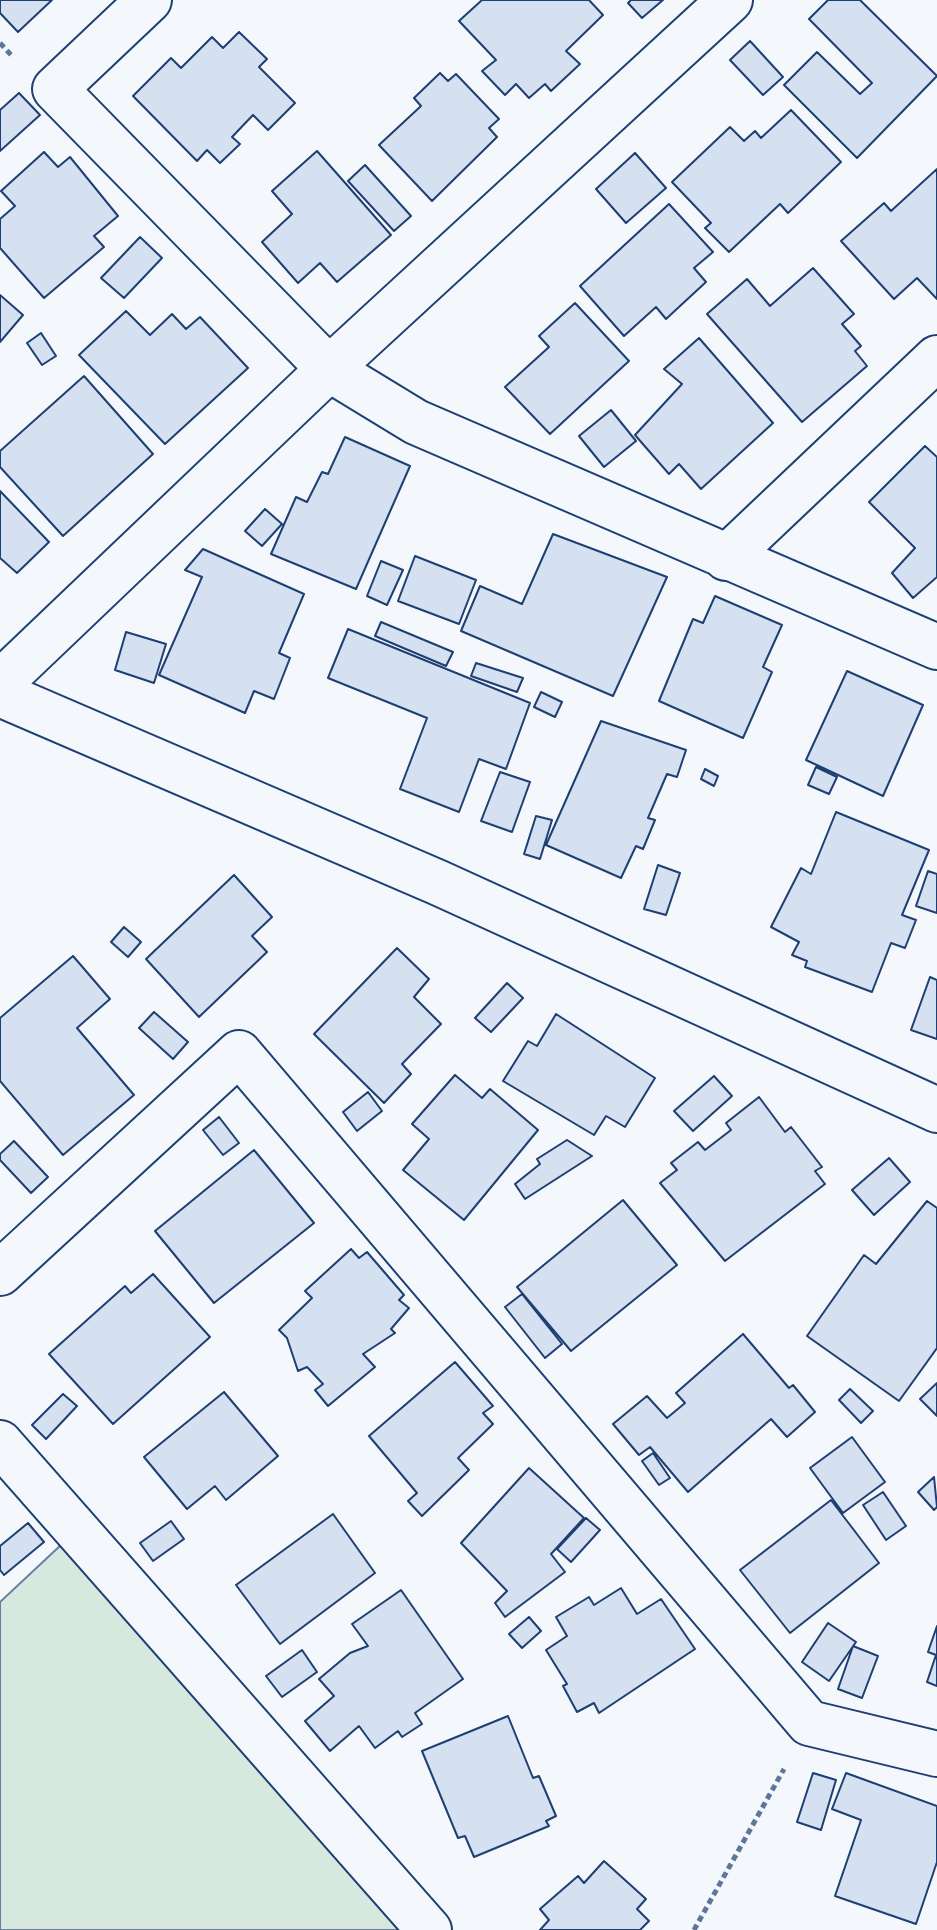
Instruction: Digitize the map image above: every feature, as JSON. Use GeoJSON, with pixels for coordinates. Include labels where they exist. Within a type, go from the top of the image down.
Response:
{"type":"FeatureCollection","features":[{"type":"Feature","properties":{"kind":"street"},"geometry":{"type":"LineString","coordinates":[[149,0],[55,89],[329,369],[416,422],[937,647]]}},
{"type":"Feature","properties":{"kind":"street"},"geometry":{"type":"LineString","coordinates":[[0,683],[329,369],[730,0]]}},
{"type":"Feature","properties":{"kind":"street"},"geometry":{"type":"LineString","coordinates":[[726,558],[937,358]]}},
{"type":"Feature","properties":{"kind":"street"},"geometry":{"type":"LineString","coordinates":[[0,694],[439,883],[937,1110]]}},
{"type":"Feature","properties":{"kind":"street"},"geometry":{"type":"LineString","coordinates":[[0,1273],[239,1053],[809,1723],[937,1754]]}},
{"type":"Feature","properties":{"kind":"street"},"geometry":{"type":"LineString","coordinates":[[0,1443],[429,1930]]}},
{"type":"Feature","properties":{"kind":"path"},"geometry":{"type":"LineString","coordinates":[[694,1930],[809,1723]]}},
{"type":"Feature","properties":{"kind":"shaded area"},"geometry":{"type":"Polygon","coordinates":[[[62,1544],[405,1930],[0,1930],[0,1602],[62,1544]]]}},
{"type":"Feature","properties":{"kind":"building"},"geometry":{"type":"Polygon","coordinates":[[[0,0],[52,0],[18,32],[0,13],[0,0]]]}},
{"type":"Feature","properties":{"kind":"building"},"geometry":{"type":"Polygon","coordinates":[[[482,0],[589,0],[603,15],[566,51],[580,64],[551,91],[545,84],[529,98],[516,84],[505,95],[482,71],[496,60],[459,21],[482,0]]]}},
{"type":"Feature","properties":{"kind":"building"},"geometry":{"type":"Polygon","coordinates":[[[631,0],[663,0],[642,18],[628,3],[631,0]]]}},
{"type":"Feature","properties":{"kind":"building"},"geometry":{"type":"Polygon","coordinates":[[[828,0],[860,0],[937,76],[857,158],[784,85],[817,52],[860,94],[872,83],[809,19],[828,0]]]}},
{"type":"Feature","properties":{"kind":"building"},"geometry":{"type":"Polygon","coordinates":[[[239,32],[267,59],[259,67],[295,103],[268,130],[253,115],[232,137],[240,144],[220,163],[207,150],[197,161],[133,96],[171,58],[181,68],[212,37],[223,48],[239,32]]]}},
{"type":"Feature","properties":{"kind":"building"},"geometry":{"type":"Polygon","coordinates":[[[750,41],[783,77],[763,95],[730,60],[750,41]]]}},
{"type":"Feature","properties":{"kind":"building"},"geometry":{"type":"Polygon","coordinates":[[[440,73],[448,81],[456,74],[499,119],[489,128],[497,137],[432,201],[379,145],[421,106],[414,98],[440,73]]]}},
{"type":"Feature","properties":{"kind":"building"},"geometry":{"type":"Polygon","coordinates":[[[19,93],[40,115],[0,151],[0,110],[19,93]]]}},
{"type":"Feature","properties":{"kind":"building"},"geometry":{"type":"Polygon","coordinates":[[[791,110],[841,162],[788,213],[780,204],[729,252],[705,228],[711,223],[672,182],[730,127],[744,141],[755,131],[761,138],[791,110]]]}},
{"type":"Feature","properties":{"kind":"building"},"geometry":{"type":"Polygon","coordinates":[[[317,151],[391,235],[337,282],[320,263],[298,283],[262,242],[292,214],[272,191],[317,151]]]}},
{"type":"Feature","properties":{"kind":"building"},"geometry":{"type":"Polygon","coordinates":[[[44,152],[58,167],[70,157],[118,216],[94,236],[104,247],[44,298],[0,248],[0,219],[15,206],[1,191],[44,152]]]}},
{"type":"Feature","properties":{"kind":"building"},"geometry":{"type":"Polygon","coordinates":[[[635,153],[666,188],[626,223],[596,189],[635,153]]]}},
{"type":"Feature","properties":{"kind":"building"},"geometry":{"type":"Polygon","coordinates":[[[365,165],[411,216],[394,231],[348,181],[365,165]]]}},
{"type":"Feature","properties":{"kind":"building"},"geometry":{"type":"Polygon","coordinates":[[[937,169],[937,299],[917,278],[894,299],[841,241],[884,203],[891,211],[937,169]]]}},
{"type":"Feature","properties":{"kind":"building"},"geometry":{"type":"Polygon","coordinates":[[[669,204],[713,252],[694,268],[706,282],[666,319],[656,307],[624,336],[580,286],[669,204]]]}},
{"type":"Feature","properties":{"kind":"building"},"geometry":{"type":"Polygon","coordinates":[[[140,237],[162,258],[124,298],[101,278],[140,237]]]}},
{"type":"Feature","properties":{"kind":"building"},"geometry":{"type":"Polygon","coordinates":[[[813,268],[854,314],[842,324],[861,346],[855,351],[867,366],[802,422],[707,314],[747,279],[770,306],[813,268]]]}},
{"type":"Feature","properties":{"kind":"building"},"geometry":{"type":"Polygon","coordinates":[[[0,295],[23,315],[0,342],[0,295]]]}},
{"type":"Feature","properties":{"kind":"building"},"geometry":{"type":"Polygon","coordinates":[[[575,303],[629,361],[550,434],[505,387],[549,347],[539,336],[575,303]]]}},
{"type":"Feature","properties":{"kind":"building"},"geometry":{"type":"Polygon","coordinates":[[[126,311],[150,335],[172,314],[186,329],[200,317],[248,368],[165,444],[79,355],[126,311]]]}},
{"type":"Feature","properties":{"kind":"building"},"geometry":{"type":"Polygon","coordinates":[[[41,333],[56,356],[42,365],[27,343],[41,333]]]}},
{"type":"Feature","properties":{"kind":"building"},"geometry":{"type":"Polygon","coordinates":[[[699,338],[773,423],[701,489],[679,464],[669,474],[635,435],[682,384],[664,369],[699,338]]]}},
{"type":"Feature","properties":{"kind":"building"},"geometry":{"type":"Polygon","coordinates":[[[84,376],[153,454],[63,536],[0,467],[0,451],[84,376]]]}},
{"type":"Feature","properties":{"kind":"building"},"geometry":{"type":"Polygon","coordinates":[[[611,410],[636,441],[604,467],[579,436],[611,410]]]}},
{"type":"Feature","properties":{"kind":"building"},"geometry":{"type":"Polygon","coordinates":[[[345,437],[410,466],[356,589],[271,554],[296,497],[307,502],[322,472],[328,474],[345,437]]]}},
{"type":"Feature","properties":{"kind":"building"},"geometry":{"type":"Polygon","coordinates":[[[925,446],[937,457],[937,577],[913,598],[892,573],[915,548],[869,502],[925,446]]]}},
{"type":"Feature","properties":{"kind":"building"},"geometry":{"type":"Polygon","coordinates":[[[0,491],[49,542],[17,573],[0,558],[0,491]]]}},
{"type":"Feature","properties":{"kind":"building"},"geometry":{"type":"Polygon","coordinates":[[[265,509],[282,524],[262,546],[245,531],[265,509]]]}},
{"type":"Feature","properties":{"kind":"building"},"geometry":{"type":"Polygon","coordinates":[[[553,534],[667,577],[613,696],[461,631],[480,586],[522,604],[553,534]]]}},
{"type":"Feature","properties":{"kind":"building"},"geometry":{"type":"Polygon","coordinates":[[[203,549],[304,594],[279,653],[290,658],[274,699],[254,691],[245,713],[159,675],[202,577],[185,570],[203,549]]]}},
{"type":"Feature","properties":{"kind":"building"},"geometry":{"type":"Polygon","coordinates":[[[415,556],[476,580],[459,624],[398,601],[415,556]]]}},
{"type":"Feature","properties":{"kind":"building"},"geometry":{"type":"Polygon","coordinates":[[[381,561],[403,570],[387,605],[367,596],[381,561]]]}},
{"type":"Feature","properties":{"kind":"building"},"geometry":{"type":"Polygon","coordinates":[[[715,596],[782,625],[763,667],[772,672],[743,738],[659,701],[693,619],[703,623],[715,596]]]}},
{"type":"Feature","properties":{"kind":"building"},"geometry":{"type":"Polygon","coordinates":[[[381,622],[453,652],[446,666],[375,636],[381,622]]]}},
{"type":"Feature","properties":{"kind":"building"},"geometry":{"type":"Polygon","coordinates":[[[348,629],[530,703],[506,769],[479,759],[459,812],[400,789],[427,718],[328,678],[348,629]]]}},
{"type":"Feature","properties":{"kind":"building"},"geometry":{"type":"Polygon","coordinates":[[[126,632],[166,644],[154,683],[115,670],[126,632]]]}},
{"type":"Feature","properties":{"kind":"building"},"geometry":{"type":"Polygon","coordinates":[[[476,663],[523,678],[517,692],[471,676],[476,663]]]}},
{"type":"Feature","properties":{"kind":"building"},"geometry":{"type":"Polygon","coordinates":[[[847,671],[923,705],[883,796],[806,760],[847,671]]]}},
{"type":"Feature","properties":{"kind":"building"},"geometry":{"type":"Polygon","coordinates":[[[541,692],[562,702],[555,717],[534,707],[541,692]]]}},
{"type":"Feature","properties":{"kind":"building"},"geometry":{"type":"Polygon","coordinates":[[[601,721],[686,750],[677,777],[667,774],[648,818],[655,820],[643,849],[636,846],[621,878],[546,845],[601,721]]]}},
{"type":"Feature","properties":{"kind":"building"},"geometry":{"type":"Polygon","coordinates":[[[816,767],[837,777],[829,794],[808,785],[816,767]]]}},
{"type":"Feature","properties":{"kind":"building"},"geometry":{"type":"Polygon","coordinates":[[[705,769],[718,776],[714,786],[701,779],[705,769]]]}},
{"type":"Feature","properties":{"kind":"building"},"geometry":{"type":"Polygon","coordinates":[[[500,772],[530,782],[512,832],[481,821],[500,772]]]}},
{"type":"Feature","properties":{"kind":"building"},"geometry":{"type":"Polygon","coordinates":[[[836,812],[929,850],[902,915],[916,920],[905,948],[891,943],[872,992],[805,967],[807,961],[792,955],[799,942],[771,927],[801,868],[811,874],[836,812]]]}},
{"type":"Feature","properties":{"kind":"building"},"geometry":{"type":"Polygon","coordinates":[[[536,816],[552,820],[540,859],[524,854],[536,816]]]}},
{"type":"Feature","properties":{"kind":"building"},"geometry":{"type":"Polygon","coordinates":[[[658,865],[680,873],[666,915],[644,909],[658,865]]]}},
{"type":"Feature","properties":{"kind":"building"},"geometry":{"type":"Polygon","coordinates":[[[928,871],[937,874],[937,913],[916,906],[928,871]]]}},
{"type":"Feature","properties":{"kind":"building"},"geometry":{"type":"Polygon","coordinates":[[[234,875],[272,917],[252,936],[267,952],[199,1017],[146,959],[234,875]]]}},
{"type":"Feature","properties":{"kind":"building"},"geometry":{"type":"Polygon","coordinates":[[[124,927],[141,942],[128,957],[111,942],[124,927]]]}},
{"type":"Feature","properties":{"kind":"building"},"geometry":{"type":"Polygon","coordinates":[[[397,948],[429,979],[414,997],[441,1024],[402,1064],[411,1074],[384,1103],[314,1034],[397,948]]]}},
{"type":"Feature","properties":{"kind":"building"},"geometry":{"type":"Polygon","coordinates":[[[73,956],[110,999],[77,1028],[134,1095],[63,1155],[0,1081],[0,1018],[73,956]]]}},
{"type":"Feature","properties":{"kind":"building"},"geometry":{"type":"Polygon","coordinates":[[[930,977],[937,980],[937,1039],[911,1030],[930,977]]]}},
{"type":"Feature","properties":{"kind":"building"},"geometry":{"type":"Polygon","coordinates":[[[507,983],[523,998],[491,1032],[475,1018],[507,983]]]}},
{"type":"Feature","properties":{"kind":"building"},"geometry":{"type":"Polygon","coordinates":[[[154,1012],[188,1042],[173,1059],[139,1028],[154,1012]]]}},
{"type":"Feature","properties":{"kind":"building"},"geometry":{"type":"Polygon","coordinates":[[[556,1014],[655,1078],[625,1127],[606,1116],[594,1135],[503,1081],[528,1041],[537,1046],[556,1014]]]}},
{"type":"Feature","properties":{"kind":"building"},"geometry":{"type":"Polygon","coordinates":[[[455,1075],[482,1098],[490,1089],[538,1130],[464,1220],[403,1170],[429,1139],[412,1124],[455,1075]]]}},
{"type":"Feature","properties":{"kind":"building"},"geometry":{"type":"Polygon","coordinates":[[[714,1076],[732,1096],[693,1131],[674,1111],[714,1076]]]}},
{"type":"Feature","properties":{"kind":"building"},"geometry":{"type":"Polygon","coordinates":[[[368,1092],[382,1111],[357,1131],[343,1112],[368,1092]]]}},
{"type":"Feature","properties":{"kind":"building"},"geometry":{"type":"Polygon","coordinates":[[[759,1097],[785,1132],[791,1127],[822,1167],[815,1171],[825,1184],[725,1261],[660,1183],[677,1170],[671,1163],[698,1142],[705,1150],[731,1130],[726,1123],[759,1097]]]}},
{"type":"Feature","properties":{"kind":"building"},"geometry":{"type":"Polygon","coordinates":[[[219,1117],[239,1143],[223,1155],[203,1130],[219,1117]]]}},
{"type":"Feature","properties":{"kind":"building"},"geometry":{"type":"Polygon","coordinates":[[[567,1140],[592,1156],[525,1199],[515,1184],[540,1164],[537,1159],[567,1140]]]}},
{"type":"Feature","properties":{"kind":"building"},"geometry":{"type":"Polygon","coordinates":[[[14,1141],[48,1177],[31,1193],[0,1160],[0,1154],[14,1141]]]}},
{"type":"Feature","properties":{"kind":"building"},"geometry":{"type":"Polygon","coordinates":[[[254,1150],[314,1223],[214,1303],[155,1231],[254,1150]]]}},
{"type":"Feature","properties":{"kind":"building"},"geometry":{"type":"Polygon","coordinates":[[[889,1158],[910,1182],[874,1215],[852,1190],[889,1158]]]}},
{"type":"Feature","properties":{"kind":"building"},"geometry":{"type":"Polygon","coordinates":[[[623,1200],[677,1265],[571,1351],[517,1287],[623,1200]]]}},
{"type":"Feature","properties":{"kind":"building"},"geometry":{"type":"Polygon","coordinates":[[[927,1201],[937,1208],[937,1348],[899,1401],[807,1336],[864,1255],[876,1264],[927,1201]]]}},
{"type":"Feature","properties":{"kind":"building"},"geometry":{"type":"Polygon","coordinates":[[[351,1249],[359,1258],[367,1252],[404,1295],[399,1300],[409,1308],[391,1329],[395,1333],[363,1354],[375,1367],[328,1406],[315,1390],[323,1384],[307,1367],[298,1371],[287,1338],[279,1330],[312,1298],[305,1291],[351,1249]]]}},
{"type":"Feature","properties":{"kind":"building"},"geometry":{"type":"Polygon","coordinates":[[[153,1274],[210,1337],[113,1424],[49,1354],[125,1286],[131,1293],[153,1274]]]}},
{"type":"Feature","properties":{"kind":"building"},"geometry":{"type":"Polygon","coordinates":[[[522,1294],[562,1344],[545,1358],[505,1307],[522,1294]]]}},
{"type":"Feature","properties":{"kind":"building"},"geometry":{"type":"Polygon","coordinates":[[[743,1334],[789,1388],[793,1385],[815,1412],[787,1437],[771,1419],[688,1492],[650,1447],[639,1455],[613,1424],[647,1396],[667,1418],[685,1403],[676,1393],[743,1334]]]}},
{"type":"Feature","properties":{"kind":"building"},"geometry":{"type":"Polygon","coordinates":[[[455,1362],[493,1406],[483,1413],[493,1424],[458,1458],[469,1470],[422,1516],[408,1501],[417,1493],[369,1436],[455,1362]]]}},
{"type":"Feature","properties":{"kind":"building"},"geometry":{"type":"Polygon","coordinates":[[[937,1383],[937,1416],[920,1399],[937,1383]]]}},
{"type":"Feature","properties":{"kind":"building"},"geometry":{"type":"Polygon","coordinates":[[[850,1389],[873,1411],[861,1423],[839,1400],[850,1389]]]}},
{"type":"Feature","properties":{"kind":"building"},"geometry":{"type":"Polygon","coordinates":[[[224,1392],[278,1456],[226,1500],[215,1486],[187,1509],[144,1457],[224,1392]]]}},
{"type":"Feature","properties":{"kind":"building"},"geometry":{"type":"Polygon","coordinates":[[[63,1394],[77,1406],[46,1439],[32,1425],[63,1394]]]}},
{"type":"Feature","properties":{"kind":"building"},"geometry":{"type":"Polygon","coordinates":[[[852,1437],[885,1482],[843,1513],[810,1468],[852,1437]]]}},
{"type":"Feature","properties":{"kind":"building"},"geometry":{"type":"Polygon","coordinates":[[[653,1453],[670,1478],[659,1485],[642,1461],[653,1453]]]}},
{"type":"Feature","properties":{"kind":"building"},"geometry":{"type":"Polygon","coordinates":[[[529,1468],[584,1518],[551,1554],[565,1572],[505,1617],[495,1603],[507,1591],[461,1543],[529,1468]]]}},
{"type":"Feature","properties":{"kind":"building"},"geometry":{"type":"Polygon","coordinates":[[[934,1477],[937,1507],[934,1510],[918,1492],[934,1477]]]}},
{"type":"Feature","properties":{"kind":"building"},"geometry":{"type":"Polygon","coordinates":[[[883,1492],[906,1526],[886,1540],[863,1505],[883,1492]]]}},
{"type":"Feature","properties":{"kind":"building"},"geometry":{"type":"Polygon","coordinates":[[[831,1500],[879,1563],[790,1633],[740,1570],[831,1500]]]}},
{"type":"Feature","properties":{"kind":"building"},"geometry":{"type":"Polygon","coordinates":[[[333,1514],[375,1573],[280,1644],[236,1585],[333,1514]]]}},
{"type":"Feature","properties":{"kind":"building"},"geometry":{"type":"Polygon","coordinates":[[[586,1518],[600,1530],[571,1562],[557,1549],[586,1518]]]}},
{"type":"Feature","properties":{"kind":"building"},"geometry":{"type":"Polygon","coordinates":[[[171,1521],[184,1539],[153,1561],[140,1543],[171,1521]]]}},
{"type":"Feature","properties":{"kind":"building"},"geometry":{"type":"Polygon","coordinates":[[[28,1523],[44,1542],[4,1575],[0,1570],[0,1546],[28,1523]]]}},
{"type":"Feature","properties":{"kind":"building"},"geometry":{"type":"Polygon","coordinates":[[[621,1588],[637,1614],[661,1599],[695,1649],[599,1713],[594,1703],[577,1712],[563,1686],[567,1684],[546,1650],[567,1636],[556,1617],[589,1597],[594,1605],[621,1588]]]}},
{"type":"Feature","properties":{"kind":"building"},"geometry":{"type":"Polygon","coordinates":[[[401,1590],[463,1679],[415,1713],[422,1724],[402,1737],[398,1731],[375,1748],[359,1726],[330,1751],[305,1721],[334,1696],[319,1679],[350,1653],[368,1646],[352,1624],[401,1590]]]}},
{"type":"Feature","properties":{"kind":"building"},"geometry":{"type":"Polygon","coordinates":[[[529,1617],[541,1631],[522,1648],[509,1634],[529,1617]]]}},
{"type":"Feature","properties":{"kind":"building"},"geometry":{"type":"Polygon","coordinates":[[[828,1623],[856,1642],[829,1681],[802,1662],[828,1623]]]}},
{"type":"Feature","properties":{"kind":"building"},"geometry":{"type":"Polygon","coordinates":[[[937,1626],[937,1686],[927,1682],[936,1655],[928,1652],[937,1626]]]}},
{"type":"Feature","properties":{"kind":"building"},"geometry":{"type":"Polygon","coordinates":[[[853,1646],[878,1656],[862,1698],[838,1689],[853,1646]]]}},
{"type":"Feature","properties":{"kind":"building"},"geometry":{"type":"Polygon","coordinates":[[[302,1650],[317,1672],[282,1697],[266,1676],[302,1650]]]}},
{"type":"Feature","properties":{"kind":"building"},"geometry":{"type":"Polygon","coordinates":[[[508,1716],[533,1778],[539,1776],[556,1816],[546,1821],[549,1826],[474,1857],[465,1836],[458,1838],[422,1751],[508,1716]]]}},
{"type":"Feature","properties":{"kind":"building"},"geometry":{"type":"Polygon","coordinates":[[[813,1773],[836,1780],[821,1830],[797,1822],[813,1773]]]}},
{"type":"Feature","properties":{"kind":"building"},"geometry":{"type":"Polygon","coordinates":[[[846,1773],[937,1806],[937,1862],[916,1924],[835,1896],[861,1820],[832,1809],[846,1773]]]}},
{"type":"Feature","properties":{"kind":"building"},"geometry":{"type":"Polygon","coordinates":[[[604,1861],[646,1899],[637,1909],[649,1921],[640,1930],[540,1930],[549,1920],[540,1909],[578,1876],[584,1883],[604,1861]]]}}]}
